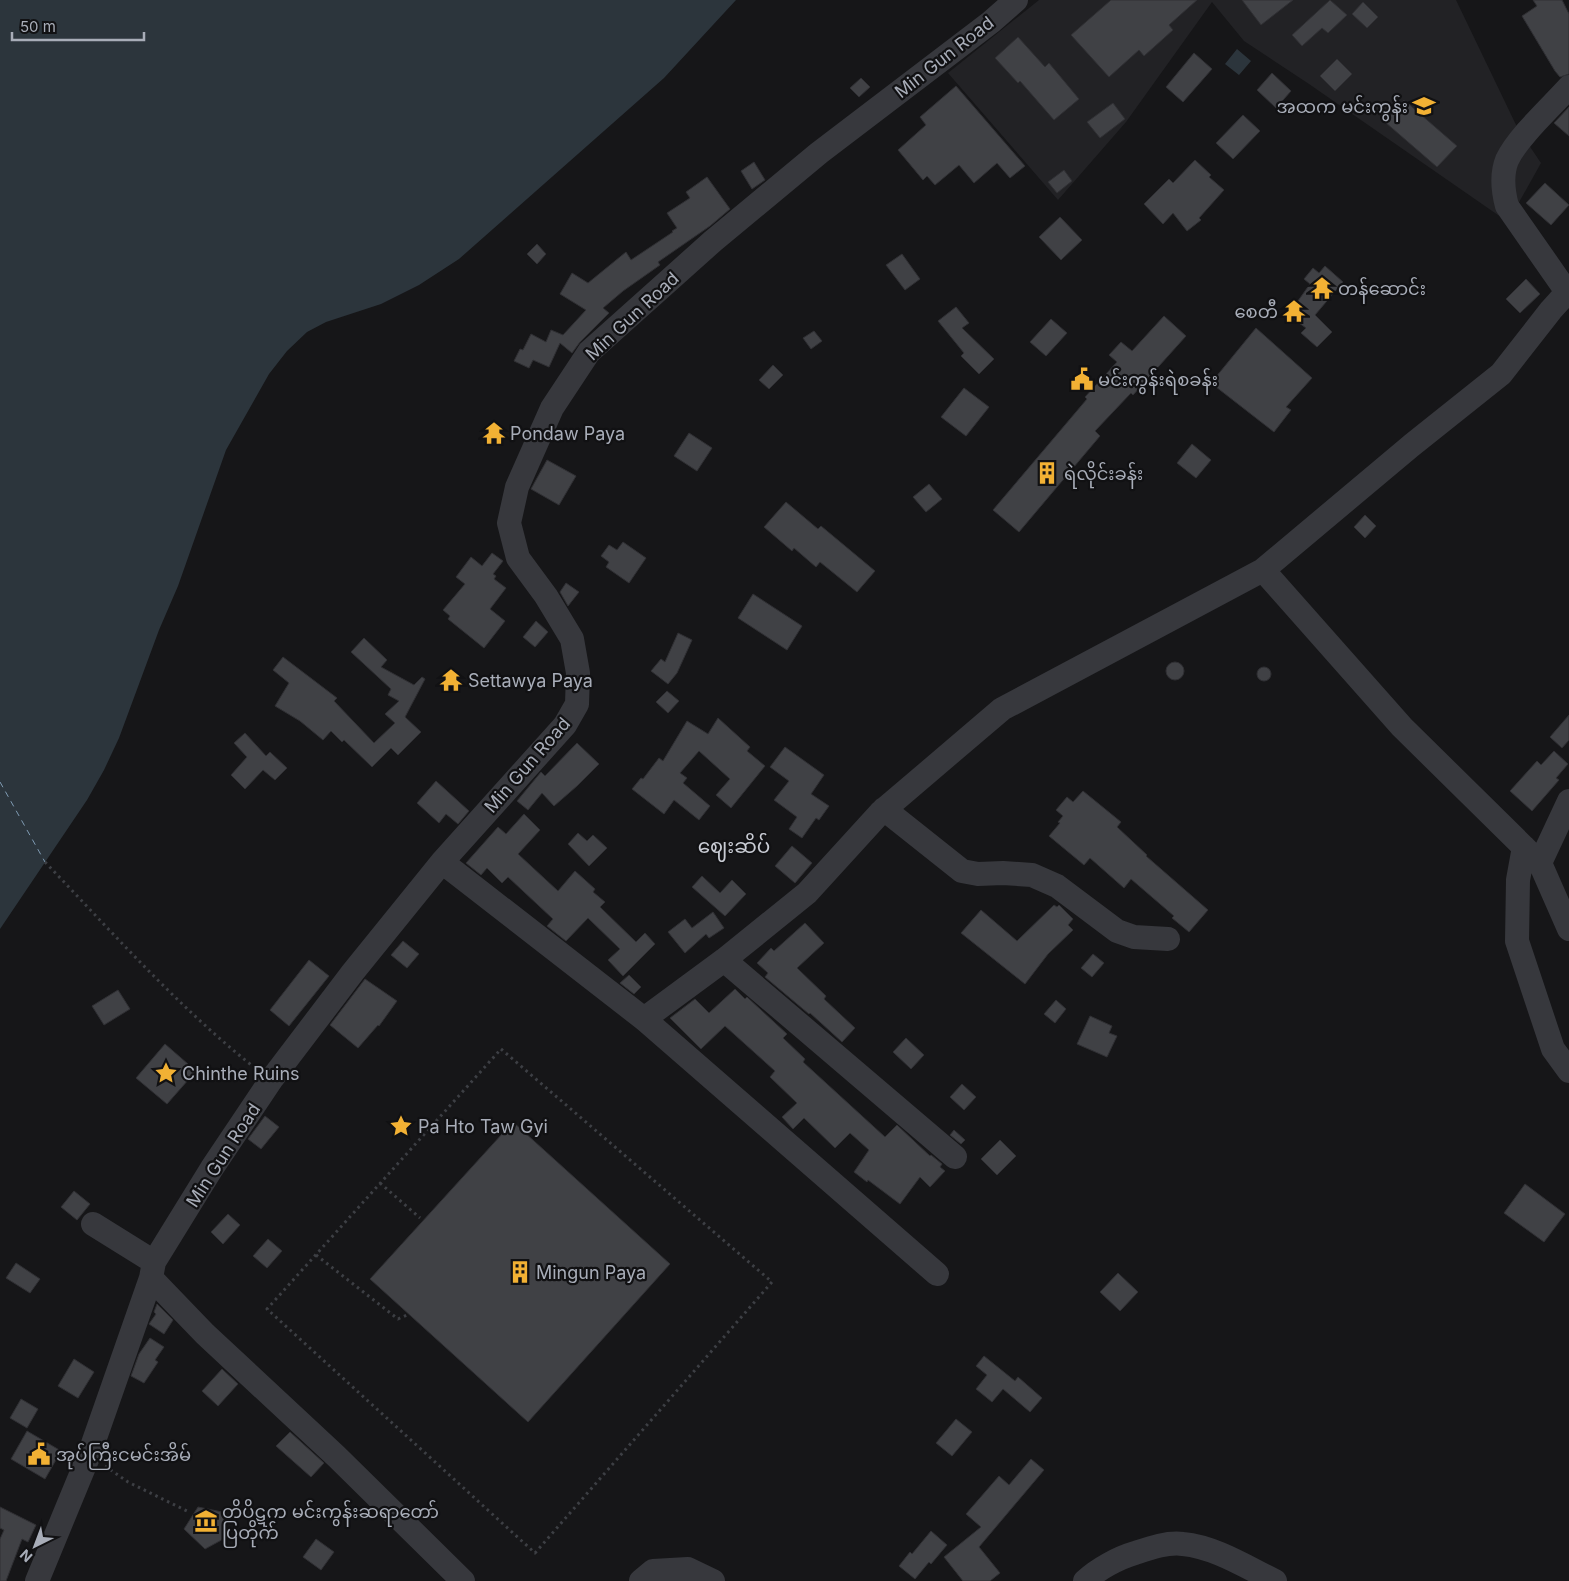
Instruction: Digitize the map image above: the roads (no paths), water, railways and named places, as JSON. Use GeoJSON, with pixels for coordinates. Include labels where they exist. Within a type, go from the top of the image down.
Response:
{"type":"FeatureCollection","features":[{"type":"Feature","properties":{"kind":"street","name":"Min Gun Road"},"geometry":{"type":"LineString","coordinates":[[37,1581],[89,1455],[153,1270],[212,1168],[271,1080],[374,945],[442,862],[565,725],[577,704],[578,673],[572,639],[546,596],[518,558],[509,523],[517,487],[552,408],[589,352],[713,241],[819,153],[991,22],[1016,0]]}},
{"type":"Feature","properties":{"kind":"street"},"geometry":{"type":"LineString","coordinates":[[644,1018],[724,960],[807,893],[884,809],[1002,709],[1263,570],[1412,445],[1501,374],[1551,310],[1567,296],[1507,206],[1503,189],[1507,161],[1519,142],[1569,87]]}},
{"type":"Feature","properties":{"kind":"street"},"geometry":{"type":"LineString","coordinates":[[1263,570],[1402,727],[1532,855],[1569,930]]}},
{"type":"Feature","properties":{"kind":"street"},"geometry":{"type":"LineString","coordinates":[[1569,801],[1532,855],[1518,880],[1517,941],[1553,1049],[1569,1071]]}},
{"type":"Feature","properties":{"kind":"street"},"geometry":{"type":"LineString","coordinates":[[884,809],[962,871],[978,874],[1032,875],[1057,886],[1117,931],[1134,937],[1168,939]]}},
{"type":"Feature","properties":{"kind":"street"},"geometry":{"type":"LineString","coordinates":[[442,862],[644,1018],[937,1274]]}},
{"type":"Feature","properties":{"kind":"street"},"geometry":{"type":"LineString","coordinates":[[724,960],[955,1157]]}},
{"type":"Feature","properties":{"kind":"street"},"geometry":{"type":"LineString","coordinates":[[93,1224],[153,1270],[205,1334],[336,1456],[463,1581]]}},
{"type":"Feature","properties":{"kind":"street"},"geometry":{"type":"LineString","coordinates":[[1085,1581],[1093,1574],[1127,1555],[1157,1546],[1182,1544],[1208,1549],[1275,1581]]}},
{"type":"Feature","properties":{"kind":"street"},"geometry":{"type":"LineString","coordinates":[[641,1581],[652,1571],[688,1569],[713,1581]]}},
{"type":"Feature","properties":{"kind":"place","name":"အထက မင်းကွန်း"},"geometry":{"type":"Point","coordinates":[1424,106]}},
{"type":"Feature","properties":{"kind":"place","name":"တန်ဆောင်း"},"geometry":{"type":"Point","coordinates":[1322,288]}},
{"type":"Feature","properties":{"kind":"place","name":"စေတီ"},"geometry":{"type":"Point","coordinates":[1294,311]}},
{"type":"Feature","properties":{"kind":"place","name":"မင်းကွန်းရဲစခန်း"},"geometry":{"type":"Point","coordinates":[1082,379]}},
{"type":"Feature","properties":{"kind":"place","name":"Pondaw Paya"},"geometry":{"type":"Point","coordinates":[494,433]}},
{"type":"Feature","properties":{"kind":"place","name":"ရဲလိုင်းခန်း"},"geometry":{"type":"Point","coordinates":[1047,473]}},
{"type":"Feature","properties":{"kind":"place","name":"Settawya Paya"},"geometry":{"type":"Point","coordinates":[451,680]}},
{"type":"Feature","properties":{"kind":"place","name":"Chinthe Ruins"},"geometry":{"type":"Point","coordinates":[166,1073]}},
{"type":"Feature","properties":{"kind":"place","name":"Pa Hto Taw Gyi"},"geometry":{"type":"Point","coordinates":[401,1126]}},
{"type":"Feature","properties":{"kind":"place","name":"Mingun Paya"},"geometry":{"type":"Point","coordinates":[520,1272]}},
{"type":"Feature","properties":{"kind":"place","name":"အုပ်ကြီးငမင်းအိမ်"},"geometry":{"type":"Point","coordinates":[39,1454]}},
{"type":"Feature","properties":{"kind":"place","name":"တိပိဋက မင်းကွန်းဆရာတော် ပြတိုက်"},"geometry":{"type":"Point","coordinates":[206,1521]}},
{"type":"Feature","properties":{"kind":"district","name":"ဈေးဆိပ်"},"geometry":{"type":"Point","coordinates":[734,846]}}]}
